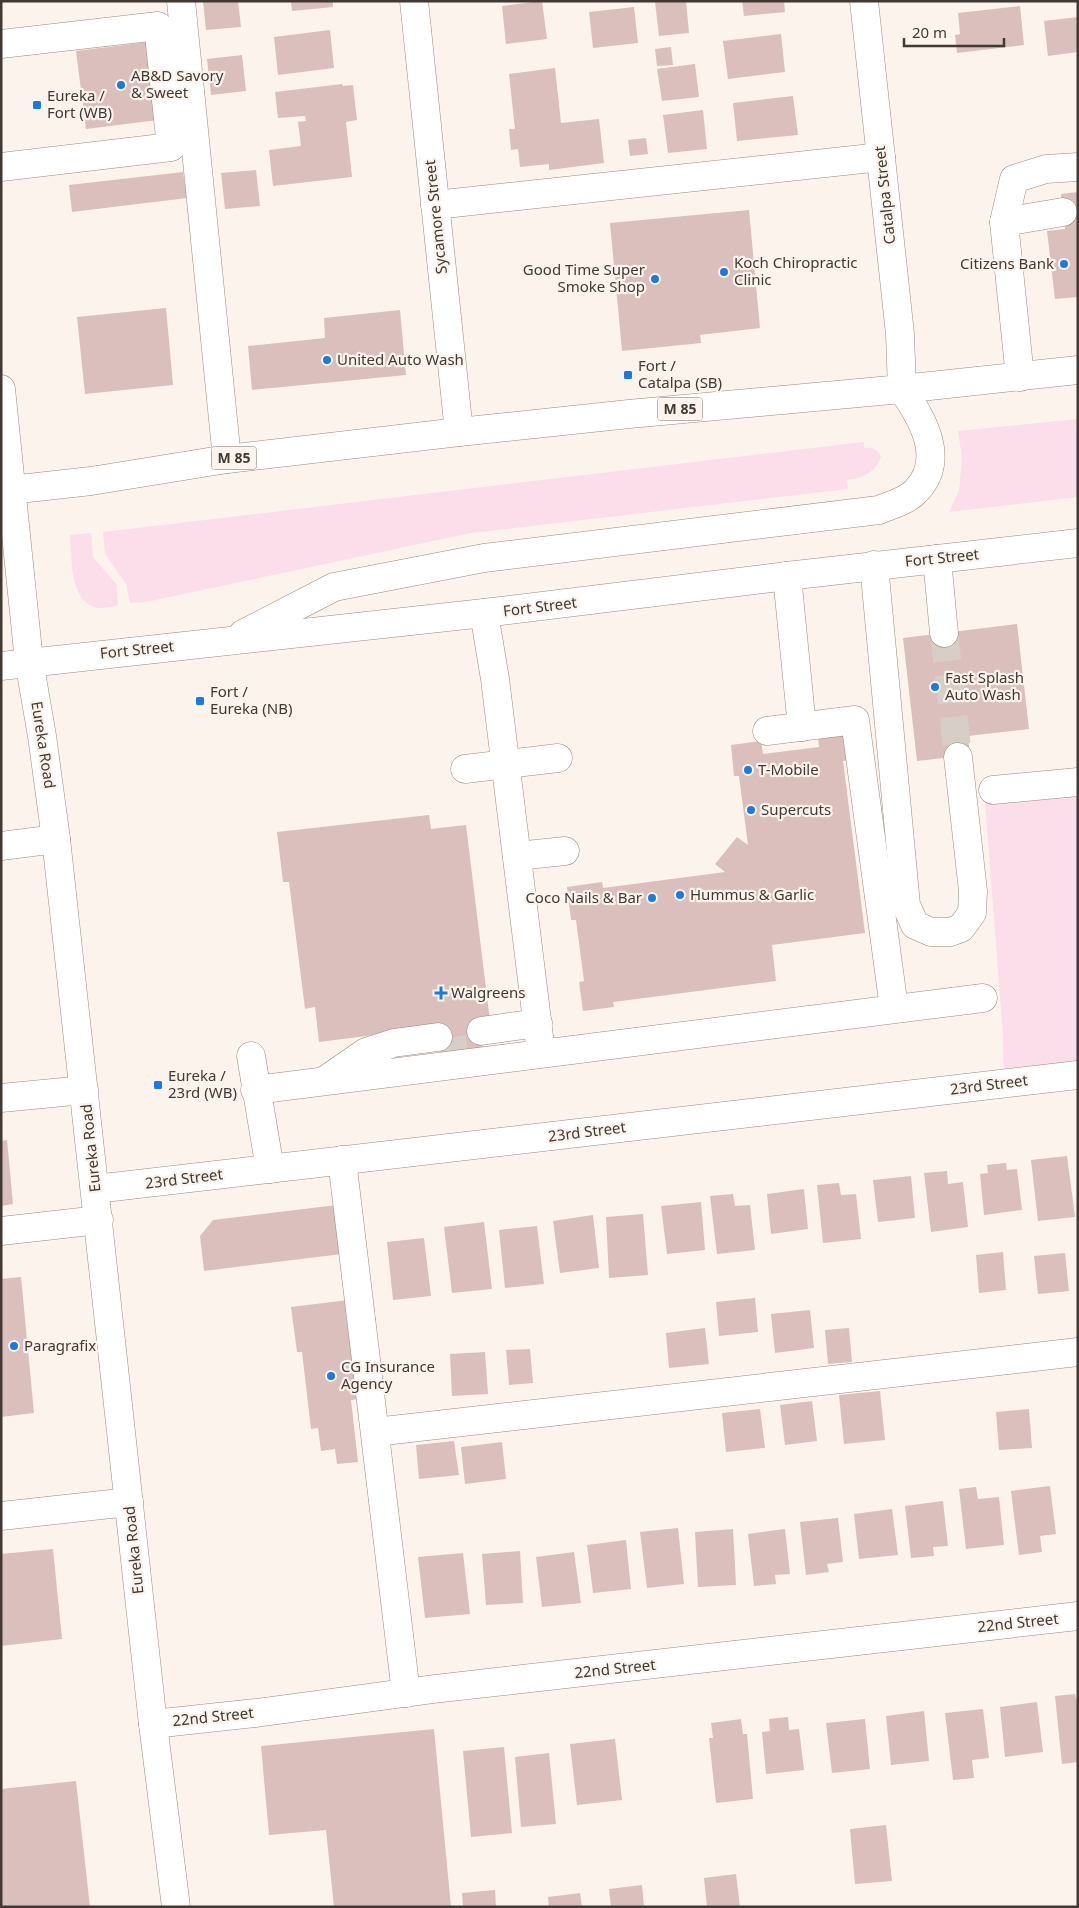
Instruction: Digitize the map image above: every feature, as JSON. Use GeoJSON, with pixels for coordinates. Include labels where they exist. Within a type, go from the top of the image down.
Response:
{"type":"FeatureCollection","features":[{"type":"Feature","properties":{"kind":"main road"},"geometry":{"type":"LineString","coordinates":[[181,1],[228,459]]}},
{"type":"Feature","properties":{"kind":"main road","name":"Sycamore Street"},"geometry":{"type":"LineString","coordinates":[[414,1],[459,432]]}},
{"type":"Feature","properties":{"kind":"main road","name":"Catalpa Street"},"geometry":{"type":"LineString","coordinates":[[864,1],[900,334],[902,389]]}},
{"type":"Feature","properties":{"kind":"main road"},"geometry":{"type":"LineString","coordinates":[[1,44],[158,26],[171,147],[1,167]]}},
{"type":"Feature","properties":{"kind":"main road"},"geometry":{"type":"LineString","coordinates":[[435,205],[881,157]]}},
{"type":"Feature","properties":{"kind":"main road"},"geometry":{"type":"LineString","coordinates":[[1020,376],[1004,222],[1014,179],[1046,170],[1078,167]]}},
{"type":"Feature","properties":{"kind":"main road"},"geometry":{"type":"LineString","coordinates":[[1004,222],[1063,212]]}},
{"type":"Feature","properties":{"kind":"main road","name":"M 85"},"geometry":{"type":"LineString","coordinates":[[6,491],[91,481],[228,459],[459,432],[1078,370]]}},
{"type":"Feature","properties":{"kind":"main road","name":"Eureka Road"},"geometry":{"type":"LineString","coordinates":[[1,389],[6,491],[56,839],[153,1724],[176,1907]]}},
{"type":"Feature","properties":{"kind":"main road"},"geometry":{"type":"LineString","coordinates":[[229,641],[334,587],[484,558],[879,510],[904,500],[917,491],[930,468],[928,435],[920,415],[902,389]]}},
{"type":"Feature","properties":{"kind":"main road","name":"Fort Street"},"geometry":{"type":"LineString","coordinates":[[1,666],[29,661],[484,613],[874,565],[1078,543]]}},
{"type":"Feature","properties":{"kind":"main road"},"geometry":{"type":"LineString","coordinates":[[937,559],[944,633]]}},
{"type":"Feature","properties":{"kind":"main road"},"geometry":{"type":"LineString","coordinates":[[874,565],[906,905],[915,925],[931,932],[950,932],[961,928],[972,913],[973,892],[958,757]]}},
{"type":"Feature","properties":{"kind":"main road"},"geometry":{"type":"LineString","coordinates":[[787,576],[802,727]]}},
{"type":"Feature","properties":{"kind":"main road"},"geometry":{"type":"LineString","coordinates":[[484,613],[506,764],[540,1038]]}},
{"type":"Feature","properties":{"kind":"main road"},"geometry":{"type":"LineString","coordinates":[[767,731],[855,720],[894,1008]]}},
{"type":"Feature","properties":{"kind":"main road"},"geometry":{"type":"LineString","coordinates":[[464,769],[558,758]]}},
{"type":"Feature","properties":{"kind":"main road"},"geometry":{"type":"LineString","coordinates":[[993,790],[1078,782]]}},
{"type":"Feature","properties":{"kind":"main road"},"geometry":{"type":"LineString","coordinates":[[1,846],[56,839]]}},
{"type":"Feature","properties":{"kind":"main road"},"geometry":{"type":"LineString","coordinates":[[518,856],[565,850]]}},
{"type":"Feature","properties":{"kind":"main road"},"geometry":{"type":"LineString","coordinates":[[482,1039],[540,1038],[894,1008],[983,998]]}},
{"type":"Feature","properties":{"kind":"main road"},"geometry":{"type":"LineString","coordinates":[[255,1090],[366,1076],[540,1038]]}},
{"type":"Feature","properties":{"kind":"main road"},"geometry":{"type":"LineString","coordinates":[[324,1082],[366,1052],[394,1043],[439,1045],[394,1060],[366,1076]]}},
{"type":"Feature","properties":{"kind":"main road"},"geometry":{"type":"LineString","coordinates":[[250,1056],[270,1169]]}},
{"type":"Feature","properties":{"kind":"main road","name":"23rd Street"},"geometry":{"type":"LineString","coordinates":[[95,1189],[186,1180],[342,1160],[1078,1075]]}},
{"type":"Feature","properties":{"kind":"main road"},"geometry":{"type":"LineString","coordinates":[[1,1098],[84,1090]]}},
{"type":"Feature","properties":{"kind":"main road"},"geometry":{"type":"LineString","coordinates":[[342,1160],[406,1692]]}},
{"type":"Feature","properties":{"kind":"main road"},"geometry":{"type":"LineString","coordinates":[[1,1232],[99,1220]]}},
{"type":"Feature","properties":{"kind":"main road"},"geometry":{"type":"LineString","coordinates":[[375,1432],[1078,1352]]}},
{"type":"Feature","properties":{"kind":"main road"},"geometry":{"type":"LineString","coordinates":[[1,1516],[129,1502]]}},
{"type":"Feature","properties":{"kind":"main road","name":"22nd Street"},"geometry":{"type":"LineString","coordinates":[[153,1724],[256,1713],[406,1692],[1078,1616]]}},
{"type":"Feature","properties":{"kind":"shaded area"},"geometry":{"type":"Polygon","coordinates":[[[1078,419],[1078,497],[949,512],[959,491],[962,457],[958,431],[1078,419]]]}},
{"type":"Feature","properties":{"kind":"shaded area"},"geometry":{"type":"Polygon","coordinates":[[[864,442],[864,448],[878,451],[881,456],[879,462],[873,470],[864,476],[847,480],[848,489],[471,533],[146,602],[130,603],[126,584],[105,554],[103,532],[864,442]]]}},
{"type":"Feature","properties":{"kind":"shaded area"},"geometry":{"type":"Polygon","coordinates":[[[91,533],[93,557],[117,585],[118,606],[98,608],[82,598],[77,589],[72,567],[70,535],[91,533]]]}},
{"type":"Feature","properties":{"kind":"shaded area"},"geometry":{"type":"Polygon","coordinates":[[[1078,782],[1078,1075],[1004,1084],[1003,1035],[984,790],[1078,782]]]}},
{"type":"Feature","properties":{"kind":"building"},"geometry":{"type":"Polygon","coordinates":[[[203,1],[238,1],[241,27],[206,30],[203,1]]]}},
{"type":"Feature","properties":{"kind":"building"},"geometry":{"type":"Polygon","coordinates":[[[291,1],[333,1],[333,7],[292,11],[291,1]]]}},
{"type":"Feature","properties":{"kind":"building"},"geometry":{"type":"Polygon","coordinates":[[[542,1],[547,39],[506,44],[502,6],[542,1]]]}},
{"type":"Feature","properties":{"kind":"building"},"geometry":{"type":"Polygon","coordinates":[[[686,1],[689,33],[659,36],[655,2],[686,1]]]}},
{"type":"Feature","properties":{"kind":"building"},"geometry":{"type":"Polygon","coordinates":[[[742,1],[784,1],[785,12],[744,16],[742,1]]]}},
{"type":"Feature","properties":{"kind":"building"},"geometry":{"type":"Polygon","coordinates":[[[1020,6],[1024,45],[957,53],[955,35],[960,34],[958,13],[1020,6]]]}},
{"type":"Feature","properties":{"kind":"building"},"geometry":{"type":"Polygon","coordinates":[[[634,7],[638,43],[593,48],[589,12],[634,7]]]}},
{"type":"Feature","properties":{"kind":"building"},"geometry":{"type":"Polygon","coordinates":[[[1078,17],[1078,52],[1048,56],[1044,21],[1078,17]]]}},
{"type":"Feature","properties":{"kind":"building"},"geometry":{"type":"Polygon","coordinates":[[[330,30],[334,68],[278,75],[274,37],[330,30]]]}},
{"type":"Feature","properties":{"kind":"building"},"geometry":{"type":"Polygon","coordinates":[[[781,34],[785,72],[728,79],[723,41],[781,34]]]}},
{"type":"Feature","properties":{"kind":"building","name":"AB&D Savory & Sweet"},"geometry":{"type":"Polygon","coordinates":[[[156,41],[166,119],[86,129],[76,51],[156,41]]]}},
{"type":"Feature","properties":{"kind":"building"},"geometry":{"type":"Polygon","coordinates":[[[671,47],[673,65],[657,66],[655,49],[671,47]]]}},
{"type":"Feature","properties":{"kind":"building"},"geometry":{"type":"Polygon","coordinates":[[[242,55],[246,91],[211,95],[207,59],[242,55]]]}},
{"type":"Feature","properties":{"kind":"building"},"geometry":{"type":"Polygon","coordinates":[[[695,64],[699,97],[662,101],[657,69],[695,64]]]}},
{"type":"Feature","properties":{"kind":"building"},"geometry":{"type":"Polygon","coordinates":[[[555,68],[561,123],[599,119],[604,163],[549,170],[549,164],[520,167],[518,149],[511,150],[509,129],[515,129],[509,74],[555,68]]]}},
{"type":"Feature","properties":{"kind":"building"},"geometry":{"type":"Polygon","coordinates":[[[342,84],[343,86],[353,85],[357,120],[346,122],[352,177],[273,186],[269,150],[301,146],[298,122],[306,121],[305,116],[278,118],[275,92],[342,84]]]}},
{"type":"Feature","properties":{"kind":"building"},"geometry":{"type":"Polygon","coordinates":[[[793,96],[798,135],[737,141],[733,103],[793,96]]]}},
{"type":"Feature","properties":{"kind":"building"},"geometry":{"type":"Polygon","coordinates":[[[703,110],[707,149],[668,153],[663,115],[703,110]]]}},
{"type":"Feature","properties":{"kind":"building"},"geometry":{"type":"Polygon","coordinates":[[[646,138],[648,154],[630,156],[628,140],[646,138]]]}},
{"type":"Feature","properties":{"kind":"building"},"geometry":{"type":"Polygon","coordinates":[[[256,170],[260,206],[225,209],[221,173],[256,170]]]}},
{"type":"Feature","properties":{"kind":"building"},"geometry":{"type":"Polygon","coordinates":[[[183,172],[187,198],[72,212],[69,185],[183,172]]]}},
{"type":"Feature","properties":{"kind":"building","name":"Citizens Bank"},"geometry":{"type":"Polygon","coordinates":[[[1078,192],[1078,297],[1055,299],[1047,231],[1065,229],[1061,194],[1078,192]]]}},
{"type":"Feature","properties":{"kind":"building"},"geometry":{"type":"Polygon","coordinates":[[[749,210],[760,328],[700,335],[701,343],[622,351],[610,223],[749,210]]]}},
{"type":"Feature","properties":{"kind":"building"},"geometry":{"type":"Polygon","coordinates":[[[166,308],[173,385],[85,394],[77,317],[166,308]]]}},
{"type":"Feature","properties":{"kind":"building","name":"United Auto Wash"},"geometry":{"type":"Polygon","coordinates":[[[400,310],[406,375],[252,390],[248,346],[325,338],[324,318],[400,310]]]}},
{"type":"Feature","properties":{"kind":"building"},"geometry":{"type":"Polygon","coordinates":[[[1017,624],[1029,729],[968,736],[970,755],[917,761],[903,638],[1017,624]]]}},
{"type":"Feature","properties":{"kind":"building"},"geometry":{"type":"Polygon","coordinates":[[[846,731],[850,760],[843,761],[865,933],[772,945],[776,981],[613,1002],[614,1007],[583,1011],[579,982],[584,981],[576,920],[571,920],[567,887],[602,882],[603,888],[725,872],[715,864],[737,837],[748,845],[739,776],[734,776],[731,745],[761,741],[763,754],[819,747],[818,735],[846,731]]]}},
{"type":"Feature","properties":{"kind":"building","name":"Walgreens"},"geometry":{"type":"Polygon","coordinates":[[[429,815],[431,829],[466,825],[490,1021],[479,1022],[483,1052],[441,1058],[437,1027],[319,1042],[315,1007],[305,1009],[289,882],[283,882],[277,832],[429,815]]]}},
{"type":"Feature","properties":{"kind":"building"},"geometry":{"type":"Polygon","coordinates":[[[7,1140],[13,1204],[1,1206],[1,1141],[7,1140]]]}},
{"type":"Feature","properties":{"kind":"building"},"geometry":{"type":"Polygon","coordinates":[[[1067,1156],[1075,1217],[1038,1221],[1031,1160],[1067,1156]]]}},
{"type":"Feature","properties":{"kind":"building"},"geometry":{"type":"Polygon","coordinates":[[[1006,1163],[1007,1170],[1017,1169],[1022,1210],[984,1215],[980,1174],[988,1173],[987,1165],[1006,1163]]]}},
{"type":"Feature","properties":{"kind":"building"},"geometry":{"type":"Polygon","coordinates":[[[947,1171],[948,1184],[963,1182],[968,1227],[931,1232],[924,1173],[947,1171]]]}},
{"type":"Feature","properties":{"kind":"building"},"geometry":{"type":"Polygon","coordinates":[[[911,1176],[915,1218],[878,1222],[873,1180],[911,1176]]]}},
{"type":"Feature","properties":{"kind":"building"},"geometry":{"type":"Polygon","coordinates":[[[839,1183],[841,1195],[856,1194],[861,1239],[823,1243],[817,1185],[839,1183]]]}},
{"type":"Feature","properties":{"kind":"building"},"geometry":{"type":"Polygon","coordinates":[[[804,1189],[808,1229],[771,1234],[767,1194],[804,1189]]]}},
{"type":"Feature","properties":{"kind":"building"},"geometry":{"type":"Polygon","coordinates":[[[733,1194],[735,1206],[750,1205],[755,1250],[717,1254],[710,1196],[733,1194]]]}},
{"type":"Feature","properties":{"kind":"building"},"geometry":{"type":"Polygon","coordinates":[[[701,1202],[705,1250],[667,1254],[661,1206],[701,1202]]]}},
{"type":"Feature","properties":{"kind":"building"},"geometry":{"type":"Polygon","coordinates":[[[337,1205],[342,1254],[204,1271],[200,1236],[213,1220],[337,1205]]]}},
{"type":"Feature","properties":{"kind":"building"},"geometry":{"type":"Polygon","coordinates":[[[643,1214],[648,1275],[609,1278],[606,1217],[643,1214]]]}},
{"type":"Feature","properties":{"kind":"building"},"geometry":{"type":"Polygon","coordinates":[[[593,1215],[599,1268],[560,1273],[553,1221],[593,1215]]]}},
{"type":"Feature","properties":{"kind":"building"},"geometry":{"type":"Polygon","coordinates":[[[484,1222],[492,1289],[452,1293],[444,1227],[484,1222]]]}},
{"type":"Feature","properties":{"kind":"building"},"geometry":{"type":"Polygon","coordinates":[[[537,1226],[544,1284],[505,1288],[499,1230],[537,1226]]]}},
{"type":"Feature","properties":{"kind":"building"},"geometry":{"type":"Polygon","coordinates":[[[424,1238],[431,1296],[393,1300],[387,1242],[424,1238]]]}},
{"type":"Feature","properties":{"kind":"building"},"geometry":{"type":"Polygon","coordinates":[[[1003,1252],[1006,1290],[979,1293],[976,1255],[1003,1252]]]}},
{"type":"Feature","properties":{"kind":"building"},"geometry":{"type":"Polygon","coordinates":[[[1065,1253],[1069,1291],[1038,1294],[1034,1256],[1065,1253]]]}},
{"type":"Feature","properties":{"kind":"building","name":"Paragrafix"},"geometry":{"type":"Polygon","coordinates":[[[21,1277],[34,1413],[1,1417],[1,1279],[21,1277]]]}},
{"type":"Feature","properties":{"kind":"building"},"geometry":{"type":"Polygon","coordinates":[[[755,1298],[758,1332],[719,1336],[716,1302],[755,1298]]]}},
{"type":"Feature","properties":{"kind":"building","name":"CG Insurance Agency"},"geometry":{"type":"Polygon","coordinates":[[[348,1300],[360,1399],[351,1400],[358,1462],[337,1464],[335,1449],[321,1451],[318,1428],[311,1429],[302,1352],[297,1352],[291,1307],[348,1300]]]}},
{"type":"Feature","properties":{"kind":"building"},"geometry":{"type":"Polygon","coordinates":[[[810,1310],[814,1348],[775,1353],[771,1314],[810,1310]]]}},
{"type":"Feature","properties":{"kind":"building"},"geometry":{"type":"Polygon","coordinates":[[[705,1328],[709,1364],[669,1368],[666,1333],[705,1328]]]}},
{"type":"Feature","properties":{"kind":"building"},"geometry":{"type":"Polygon","coordinates":[[[849,1328],[852,1362],[828,1364],[825,1330],[849,1328]]]}},
{"type":"Feature","properties":{"kind":"building"},"geometry":{"type":"Polygon","coordinates":[[[530,1349],[533,1383],[509,1385],[506,1350],[530,1349]]]}},
{"type":"Feature","properties":{"kind":"building"},"geometry":{"type":"Polygon","coordinates":[[[485,1352],[488,1394],[452,1396],[450,1354],[485,1352]]]}},
{"type":"Feature","properties":{"kind":"building"},"geometry":{"type":"Polygon","coordinates":[[[880,1391],[885,1440],[844,1444],[839,1395],[880,1391]]]}},
{"type":"Feature","properties":{"kind":"building"},"geometry":{"type":"Polygon","coordinates":[[[812,1401],[817,1441],[785,1445],[780,1405],[812,1401]]]}},
{"type":"Feature","properties":{"kind":"building"},"geometry":{"type":"Polygon","coordinates":[[[760,1409],[765,1448],[726,1452],[722,1413],[760,1409]]]}},
{"type":"Feature","properties":{"kind":"building"},"geometry":{"type":"Polygon","coordinates":[[[1029,1409],[1032,1448],[999,1450],[996,1412],[1029,1409]]]}},
{"type":"Feature","properties":{"kind":"building"},"geometry":{"type":"Polygon","coordinates":[[[454,1441],[459,1475],[419,1479],[416,1445],[454,1441]]]}},
{"type":"Feature","properties":{"kind":"building"},"geometry":{"type":"Polygon","coordinates":[[[502,1442],[506,1479],[465,1484],[461,1447],[502,1442]]]}},
{"type":"Feature","properties":{"kind":"building"},"geometry":{"type":"Polygon","coordinates":[[[1050,1486],[1056,1534],[1040,1536],[1042,1552],[1019,1555],[1011,1491],[1050,1486]]]}},
{"type":"Feature","properties":{"kind":"building"},"geometry":{"type":"Polygon","coordinates":[[[976,1487],[978,1499],[999,1497],[1004,1545],[966,1549],[959,1489],[976,1487]]]}},
{"type":"Feature","properties":{"kind":"building"},"geometry":{"type":"Polygon","coordinates":[[[943,1501],[948,1546],[933,1547],[934,1556],[911,1558],[905,1506],[943,1501]]]}},
{"type":"Feature","properties":{"kind":"building"},"geometry":{"type":"Polygon","coordinates":[[[892,1509],[898,1555],[859,1559],[854,1514],[892,1509]]]}},
{"type":"Feature","properties":{"kind":"building"},"geometry":{"type":"Polygon","coordinates":[[[838,1518],[843,1562],[827,1564],[829,1572],[806,1575],[800,1522],[838,1518]]]}},
{"type":"Feature","properties":{"kind":"building"},"geometry":{"type":"Polygon","coordinates":[[[678,1528],[684,1584],[647,1588],[640,1532],[678,1528]]]}},
{"type":"Feature","properties":{"kind":"building"},"geometry":{"type":"Polygon","coordinates":[[[733,1529],[736,1585],[698,1587],[695,1532],[733,1529]]]}},
{"type":"Feature","properties":{"kind":"building"},"geometry":{"type":"Polygon","coordinates":[[[785,1529],[790,1574],[775,1575],[776,1584],[754,1586],[748,1534],[785,1529]]]}},
{"type":"Feature","properties":{"kind":"building"},"geometry":{"type":"Polygon","coordinates":[[[626,1540],[631,1589],[593,1593],[587,1545],[626,1540]]]}},
{"type":"Feature","properties":{"kind":"building"},"geometry":{"type":"Polygon","coordinates":[[[53,1549],[62,1639],[1,1646],[1,1554],[53,1549]]]}},
{"type":"Feature","properties":{"kind":"building"},"geometry":{"type":"Polygon","coordinates":[[[520,1551],[523,1603],[486,1605],[482,1554],[520,1551]]]}},
{"type":"Feature","properties":{"kind":"building"},"geometry":{"type":"Polygon","coordinates":[[[574,1552],[581,1603],[542,1607],[536,1557],[574,1552]]]}},
{"type":"Feature","properties":{"kind":"building"},"geometry":{"type":"Polygon","coordinates":[[[463,1553],[470,1614],[425,1618],[418,1557],[463,1553]]]}},
{"type":"Feature","properties":{"kind":"building"},"geometry":{"type":"Polygon","coordinates":[[[1075,1694],[1076,1699],[1078,1698],[1078,1762],[1062,1764],[1055,1696],[1075,1694]]]}},
{"type":"Feature","properties":{"kind":"building"},"geometry":{"type":"Polygon","coordinates":[[[1037,1702],[1043,1752],[1005,1757],[1000,1707],[1037,1702]]]}},
{"type":"Feature","properties":{"kind":"building"},"geometry":{"type":"Polygon","coordinates":[[[983,1709],[989,1758],[972,1760],[974,1778],[953,1780],[945,1713],[983,1709]]]}},
{"type":"Feature","properties":{"kind":"building"},"geometry":{"type":"Polygon","coordinates":[[[924,1711],[929,1761],[891,1765],[886,1716],[924,1711]]]}},
{"type":"Feature","properties":{"kind":"building"},"geometry":{"type":"Polygon","coordinates":[[[788,1717],[789,1730],[799,1729],[804,1770],[766,1774],[762,1732],[770,1731],[769,1719],[788,1717]]]}},
{"type":"Feature","properties":{"kind":"building"},"geometry":{"type":"Polygon","coordinates":[[[741,1719],[743,1734],[747,1734],[753,1799],[716,1803],[709,1738],[713,1738],[711,1723],[741,1719]]]}},
{"type":"Feature","properties":{"kind":"building"},"geometry":{"type":"Polygon","coordinates":[[[865,1719],[870,1769],[832,1773],[826,1723],[865,1719]]]}},
{"type":"Feature","properties":{"kind":"building"},"geometry":{"type":"Polygon","coordinates":[[[434,1729],[451,1907],[334,1907],[326,1830],[269,1835],[261,1746],[434,1729]]]}},
{"type":"Feature","properties":{"kind":"building"},"geometry":{"type":"Polygon","coordinates":[[[615,1739],[622,1800],[577,1805],[570,1744],[615,1739]]]}},
{"type":"Feature","properties":{"kind":"building"},"geometry":{"type":"Polygon","coordinates":[[[504,1747],[512,1833],[471,1837],[463,1751],[504,1747]]]}},
{"type":"Feature","properties":{"kind":"building"},"geometry":{"type":"Polygon","coordinates":[[[549,1753],[556,1824],[521,1827],[515,1757],[549,1753]]]}},
{"type":"Feature","properties":{"kind":"building"},"geometry":{"type":"Polygon","coordinates":[[[76,1781],[90,1907],[1,1907],[1,1789],[76,1781]]]}},
{"type":"Feature","properties":{"kind":"building"},"geometry":{"type":"Polygon","coordinates":[[[886,1825],[892,1881],[855,1884],[850,1829],[886,1825]]]}},
{"type":"Feature","properties":{"kind":"building"},"geometry":{"type":"Polygon","coordinates":[[[736,1874],[740,1907],[707,1907],[704,1878],[736,1874]]]}},
{"type":"Feature","properties":{"kind":"building"},"geometry":{"type":"Polygon","coordinates":[[[642,1885],[644,1907],[611,1907],[609,1889],[642,1885]]]}},
{"type":"Feature","properties":{"kind":"building"},"geometry":{"type":"Polygon","coordinates":[[[495,1890],[496,1907],[463,1907],[462,1893],[495,1890]]]}},
{"type":"Feature","properties":{"kind":"building"},"geometry":{"type":"Polygon","coordinates":[[[580,1893],[582,1907],[549,1907],[548,1897],[580,1893]]]}},
{"type":"Feature","properties":{"kind":"tunnel"},"geometry":{"type":"LineString","coordinates":[[944,633],[958,757]]}},
{"type":"Feature","properties":{"kind":"tunnel"},"geometry":{"type":"LineString","coordinates":[[440,1053],[483,1047]]}},
{"type":"Feature","properties":{"kind":"place","name":"AB&D Savory & Sweet"},"geometry":{"type":"Point","coordinates":[121,85]}},
{"type":"Feature","properties":{"kind":"place","name":"Eureka / Fort (WB)"},"geometry":{"type":"Point","coordinates":[37,105]}},
{"type":"Feature","properties":{"kind":"place","name":"Citizens Bank"},"geometry":{"type":"Point","coordinates":[1064,264]}},
{"type":"Feature","properties":{"kind":"place","name":"Koch Chiropractic Clinic"},"geometry":{"type":"Point","coordinates":[724,272]}},
{"type":"Feature","properties":{"kind":"place","name":"Good Time Super Smoke Shop"},"geometry":{"type":"Point","coordinates":[655,279]}},
{"type":"Feature","properties":{"kind":"place","name":"United Auto Wash"},"geometry":{"type":"Point","coordinates":[327,360]}},
{"type":"Feature","properties":{"kind":"place","name":"Fort / Catalpa (SB)"},"geometry":{"type":"Point","coordinates":[628,375]}},
{"type":"Feature","properties":{"kind":"place","name":"Fast Splash Auto Wash"},"geometry":{"type":"Point","coordinates":[935,687]}},
{"type":"Feature","properties":{"kind":"place","name":"Fort / Eureka (NB)"},"geometry":{"type":"Point","coordinates":[200,701]}},
{"type":"Feature","properties":{"kind":"place","name":"T-Mobile"},"geometry":{"type":"Point","coordinates":[748,770]}},
{"type":"Feature","properties":{"kind":"place","name":"Supercuts"},"geometry":{"type":"Point","coordinates":[751,810]}},
{"type":"Feature","properties":{"kind":"place","name":"Hummus & Garlic"},"geometry":{"type":"Point","coordinates":[680,895]}},
{"type":"Feature","properties":{"kind":"place","name":"Coco Nails & Bar"},"geometry":{"type":"Point","coordinates":[652,898]}},
{"type":"Feature","properties":{"kind":"place","name":"Walgreens"},"geometry":{"type":"Point","coordinates":[441,993]}},
{"type":"Feature","properties":{"kind":"place","name":"Eureka / 23rd (WB)"},"geometry":{"type":"Point","coordinates":[158,1085]}},
{"type":"Feature","properties":{"kind":"place","name":"Paragrafix"},"geometry":{"type":"Point","coordinates":[14,1346]}},
{"type":"Feature","properties":{"kind":"place","name":"CG Insurance Agency"},"geometry":{"type":"Point","coordinates":[331,1376]}}]}
